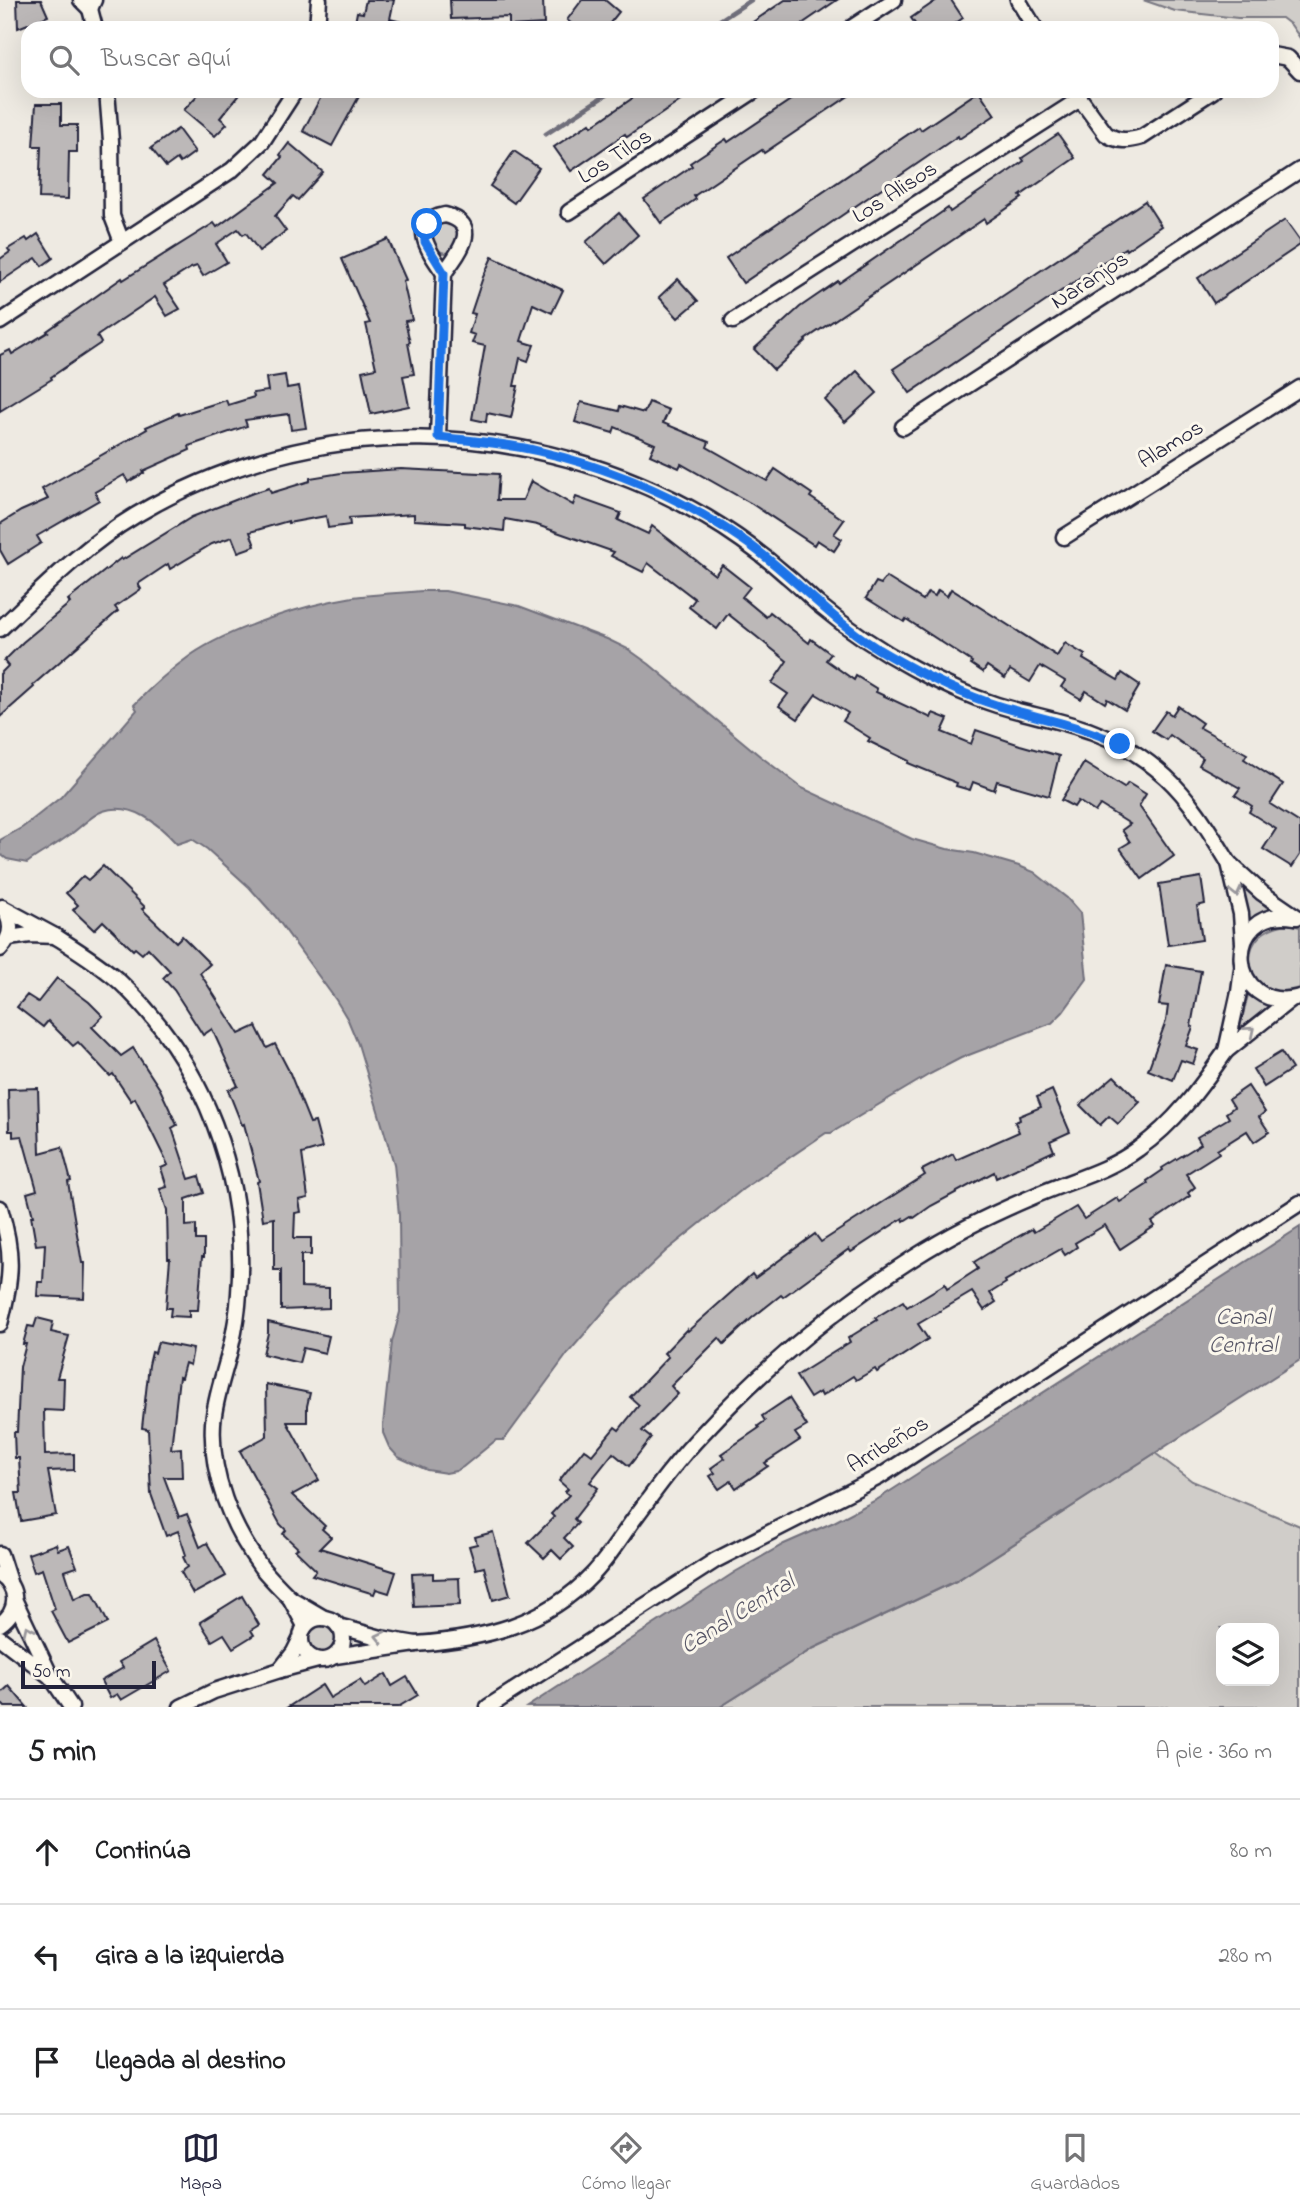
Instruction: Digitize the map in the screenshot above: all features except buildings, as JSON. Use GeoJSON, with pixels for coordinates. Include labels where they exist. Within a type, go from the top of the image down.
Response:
{"type":"FeatureCollection","features":[{"type":"Feature","properties":{"kind":"street"},"geometry":{"type":"LineString","coordinates":[[318,21],[319,0]]}},
{"type":"Feature","properties":{"kind":"street"},"geometry":{"type":"LineString","coordinates":[[862,21],[894,0]]}},
{"type":"Feature","properties":{"kind":"street"},"geometry":{"type":"LineString","coordinates":[[1018,0],[1031,21]]}},
{"type":"Feature","properties":{"kind":"street"},"geometry":{"type":"LineString","coordinates":[[89,3],[94,21]]}},
{"type":"Feature","properties":{"kind":"street"},"geometry":{"type":"LineString","coordinates":[[1279,56],[1288,58],[1300,71]]}},
{"type":"Feature","properties":{"kind":"street"},"geometry":{"type":"LineString","coordinates":[[108,98],[113,216],[122,242]]}},
{"type":"Feature","properties":{"kind":"street"},"geometry":{"type":"LineString","coordinates":[[0,323],[232,170],[248,156],[291,98]]}},
{"type":"Feature","properties":{"kind":"street","name":"Los Tilos"},"geometry":{"type":"LineString","coordinates":[[569,212],[743,98]]}},
{"type":"Feature","properties":{"kind":"street","name":"Los Alisos"},"geometry":{"type":"LineString","coordinates":[[733,321],[1073,98]]}},
{"type":"Feature","properties":{"kind":"street"},"geometry":{"type":"LineString","coordinates":[[1080,98],[1106,134],[1113,138],[1132,140],[1142,137],[1202,98]]}},
{"type":"Feature","properties":{"kind":"street","name":"Naranjos"},"geometry":{"type":"LineString","coordinates":[[903,427],[1300,170]]}},
{"type":"Feature","properties":{"kind":"street"},"geometry":{"type":"LineString","coordinates":[[438,437],[444,273]]}},
{"type":"Feature","properties":{"kind":"street","name":"Alamos"},"geometry":{"type":"LineString","coordinates":[[1064,537],[1300,388]]}},
{"type":"Feature","properties":{"kind":"street"},"geometry":{"type":"LineString","coordinates":[[0,629],[73,560],[136,515],[207,481],[272,458],[322,447],[438,437],[536,450],[588,464],[688,507],[748,543],[817,603],[885,653],[953,688],[996,705],[1094,732],[1128,749],[1167,778],[1202,819],[1228,863],[1241,914],[1242,967],[1226,1051]]}},
{"type":"Feature","properties":{"kind":"street"},"geometry":{"type":"LineString","coordinates":[[1228,863],[1262,893],[1298,918]]}},
{"type":"Feature","properties":{"kind":"street"},"geometry":{"type":"LineString","coordinates":[[1,907],[55,936],[91,959],[119,982],[171,1042],[204,1099],[219,1133],[234,1196],[241,1257],[236,1319],[214,1422],[214,1446],[219,1482],[231,1516],[245,1543],[263,1569],[290,1598],[338,1626],[416,1644]]}},
{"type":"Feature","properties":{"kind":"street"},"geometry":{"type":"LineString","coordinates":[[1,907],[10,922],[4,943]]}},
{"type":"Feature","properties":{"kind":"street"},"geometry":{"type":"LineString","coordinates":[[1243,943],[1259,922],[1284,915],[1298,918]]}},
{"type":"Feature","properties":{"kind":"street"},"geometry":{"type":"LineString","coordinates":[[4,943],[30,935],[55,936]]}},
{"type":"Feature","properties":{"kind":"street"},"geometry":{"type":"LineString","coordinates":[[1242,967],[1254,989],[1265,996],[1277,1000],[1295,998]]}},
{"type":"Feature","properties":{"kind":"street"},"geometry":{"type":"LineString","coordinates":[[181,1707],[224,1688],[318,1660],[416,1644],[459,1641],[491,1634],[543,1612],[592,1575],[665,1476],[702,1434],[781,1355],[823,1320],[917,1255],[977,1222],[1115,1163],[1136,1151],[1169,1125],[1226,1051],[1295,998]]}},
{"type":"Feature","properties":{"kind":"street","name":"Arribeños"},"geometry":{"type":"LineString","coordinates":[[488,1707],[716,1560],[879,1477],[1300,1203]]}},
{"type":"Feature","properties":{"kind":"street"},"geometry":{"type":"LineString","coordinates":[[0,1208],[11,1254],[8,1294],[1,1316]]}},
{"type":"Feature","properties":{"kind":"street"},"geometry":{"type":"LineString","coordinates":[[0,1554],[5,1579],[14,1592],[15,1601],[51,1678],[71,1707]]}},
{"type":"Feature","properties":{"kind":"street"},"geometry":{"type":"LineString","coordinates":[[290,1598],[303,1633],[305,1653],[318,1660]]}},
{"type":"Feature","properties":{"kind":"street"},"geometry":{"type":"LineString","coordinates":[[0,1624],[9,1617],[15,1601]]}},
{"type":"Feature","properties":{"kind":"street"},"geometry":{"type":"LineString","coordinates":[[280,1670],[294,1652],[310,1621],[324,1618]]}},
{"type":"Feature","properties":{"kind":"street"},"geometry":{"type":"LineString","coordinates":[[335,1656],[340,1650],[343,1638],[338,1626]]}},
{"type":"Feature","properties":{"kind":"street"},"geometry":{"type":"LineString","coordinates":[[0,1638],[51,1678]]}},
{"type":"Feature","properties":{"kind":"shaded area"},"geometry":{"type":"Polygon","coordinates":[[[1143,0],[1300,0],[1300,38],[1282,18],[1238,18],[1175,11],[1143,0]]]}},
{"type":"Feature","properties":{"kind":"shaded area"},"geometry":{"type":"Polygon","coordinates":[[[443,223],[454,224],[461,232],[451,253],[438,250],[431,238],[435,229],[443,223]]]}},
{"type":"Feature","properties":{"kind":"shaded area"},"geometry":{"type":"Polygon","coordinates":[[[1241,884],[1273,913],[1249,926],[1241,884]]]}},
{"type":"Feature","properties":{"kind":"shaded area"},"geometry":{"type":"Polygon","coordinates":[[[1289,924],[1300,927],[1300,993],[1273,995],[1254,978],[1250,968],[1250,955],[1260,935],[1289,924]]]}},
{"type":"Feature","properties":{"kind":"shaded area"},"geometry":{"type":"Polygon","coordinates":[[[1248,995],[1272,1009],[1238,1035],[1248,995]]]}},
{"type":"Feature","properties":{"kind":"shaded area"},"geometry":{"type":"Polygon","coordinates":[[[1155,1453],[1192,1481],[1300,1526],[1300,1707],[720,1707],[812,1649],[956,1581],[1155,1453]]]}},
{"type":"Feature","properties":{"kind":"shaded area"},"geometry":{"type":"Polygon","coordinates":[[[321,1624],[332,1629],[337,1640],[332,1651],[321,1656],[310,1651],[305,1640],[310,1629],[321,1624]]]}},
{"type":"Feature","properties":{"kind":"water"},"geometry":{"type":"Polygon","coordinates":[[[445,591],[519,606],[607,639],[628,649],[649,664],[802,788],[912,839],[974,853],[1034,872],[1067,898],[1080,913],[1087,979],[1052,1023],[961,1058],[930,1074],[831,1133],[826,1133],[743,1189],[666,1251],[612,1302],[568,1353],[504,1440],[496,1440],[463,1467],[446,1473],[427,1470],[398,1457],[389,1447],[383,1433],[392,1342],[400,1312],[399,1215],[394,1164],[358,1044],[336,1000],[275,916],[249,887],[192,839],[177,844],[153,822],[135,812],[125,809],[103,811],[27,863],[7,859],[0,854],[0,840],[23,827],[61,797],[137,710],[134,705],[191,655],[247,626],[291,611],[353,597],[445,591]]]}},
{"type":"Feature","properties":{"kind":"water","name":"Canal Central"},"geometry":{"type":"Polygon","coordinates":[[[1300,1227],[1300,1360],[956,1581],[812,1649],[720,1707],[527,1707],[735,1572],[784,1544],[878,1499],[1300,1227]]]}},
{"type":"Feature","properties":{"kind":"waterway"},"geometry":{"type":"LineString","coordinates":[[719,21],[751,0]]}},
{"type":"Feature","properties":{"kind":"waterway"},"geometry":{"type":"LineString","coordinates":[[546,134],[601,98]]}},
{"type":"Feature","properties":{"kind":"route"},"geometry":{"type":"LineString","coordinates":[[427,224],[424,230],[425,242],[444,273],[438,437],[536,450],[588,464],[668,497],[748,543],[848,628],[919,672],[996,705],[1063,722],[1120,744]]}}]}
